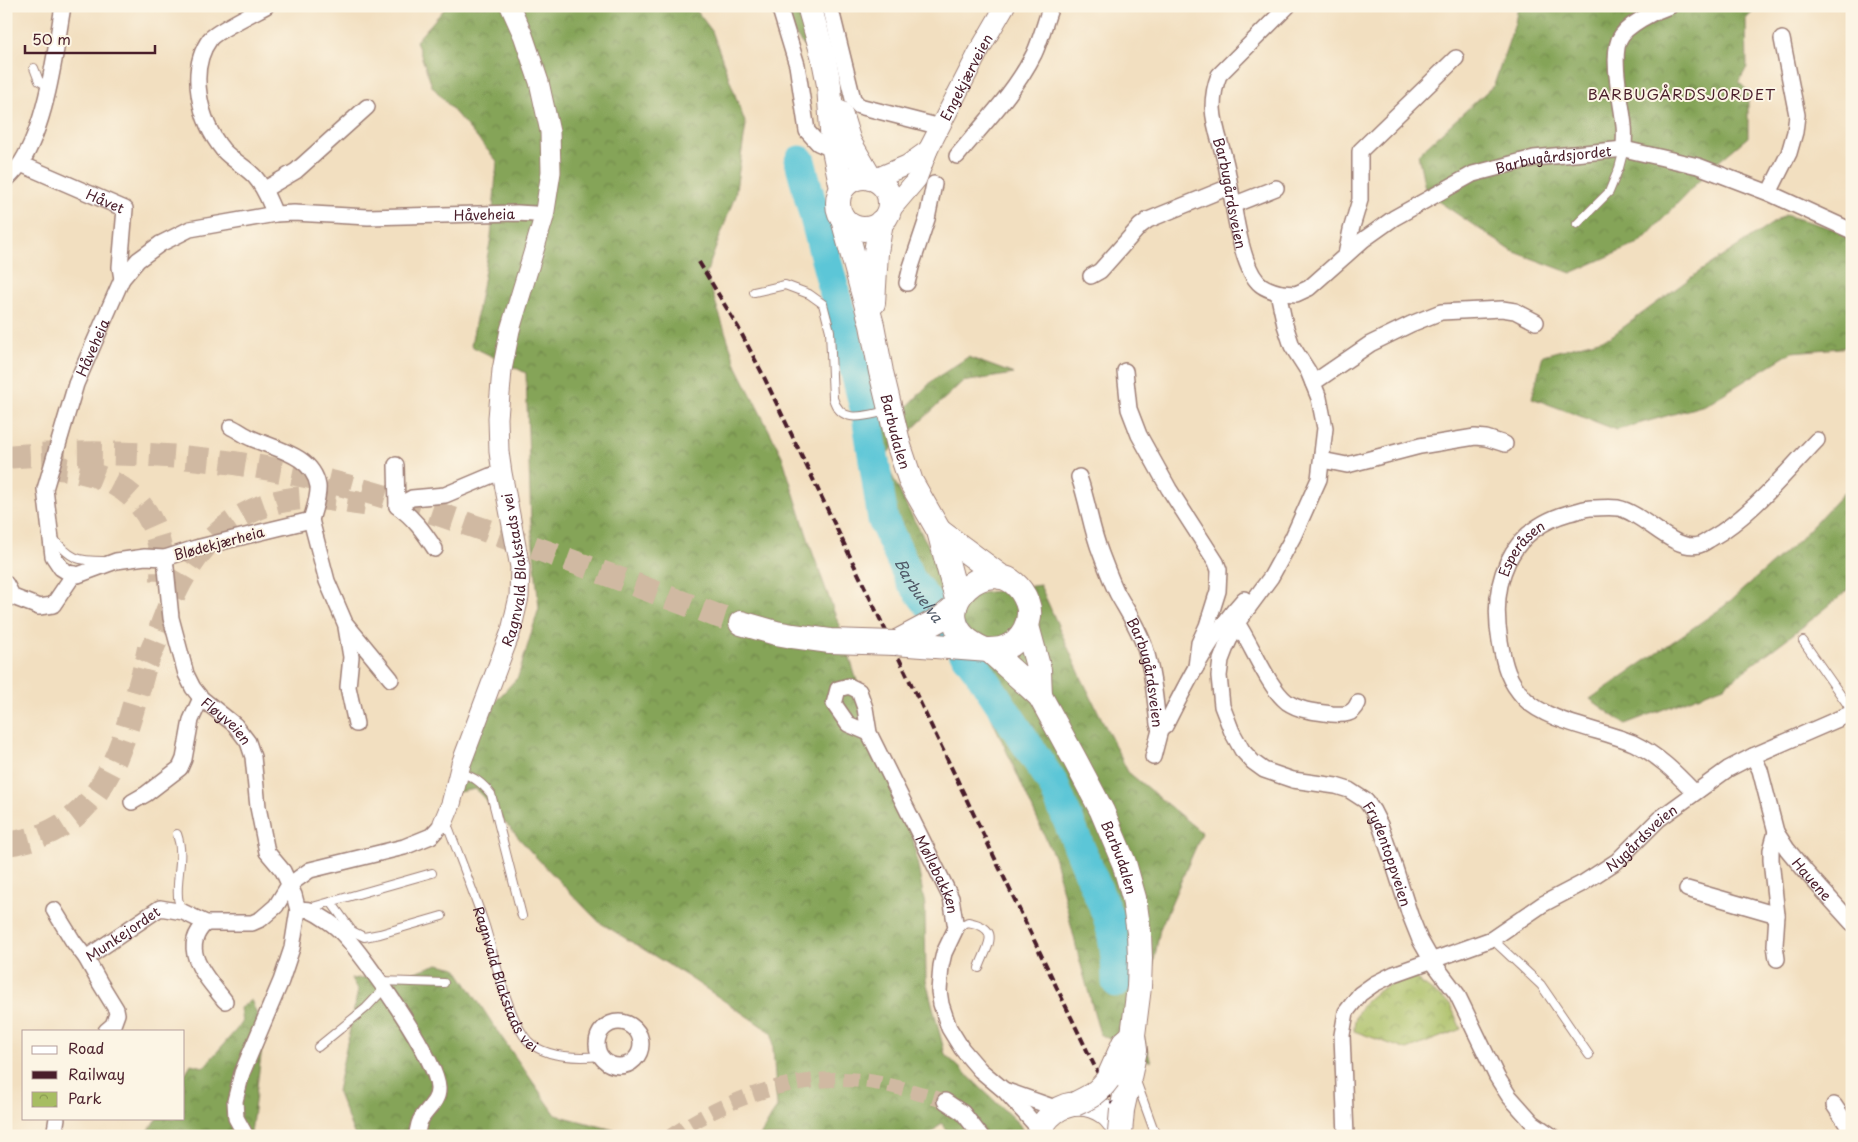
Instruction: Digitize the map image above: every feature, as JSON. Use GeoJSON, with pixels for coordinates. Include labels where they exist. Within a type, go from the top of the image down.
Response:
{"type":"FeatureCollection","features":[{"type":"Feature","properties":{"kind":"main road"},"geometry":{"type":"LineString","coordinates":[[809,6],[823,55],[841,144],[842,188],[838,198],[838,209],[844,219],[852,226],[862,229],[872,227],[884,218],[890,203],[888,193],[841,144]]}},
{"type":"Feature","properties":{"kind":"main road"},"geometry":{"type":"LineString","coordinates":[[842,188],[850,181],[860,177],[872,178]]}},
{"type":"Feature","properties":{"kind":"main road","name":"Barbudalen"},"geometry":{"type":"LineString","coordinates":[[872,325],[876,252],[884,218]]}},
{"type":"Feature","properties":{"kind":"main road","name":"Barbudalen"},"geometry":{"type":"LineString","coordinates":[[844,219],[872,325],[883,412],[899,446],[911,482],[939,530],[956,603]]}},
{"type":"Feature","properties":{"kind":"main road","name":"Barbudalen"},"geometry":{"type":"LineString","coordinates":[[939,530],[1001,577]]}},
{"type":"Feature","properties":{"kind":"main road"},"geometry":{"type":"LineString","coordinates":[[741,623],[793,636],[830,641],[895,643],[986,650],[1003,648],[1014,643],[1022,635],[1027,626],[1029,615],[1027,602],[1018,587],[1012,582],[1001,577],[985,577],[969,584],[956,603],[942,618],[895,643]]}},
{"type":"Feature","properties":{"kind":"main road"},"geometry":{"type":"LineString","coordinates":[[956,603],[956,623],[963,637],[972,644],[986,650]]}},
{"type":"Feature","properties":{"kind":"main road","name":"Barbudalen"},"geometry":{"type":"LineString","coordinates":[[1027,626],[1039,670],[1040,696]]}},
{"type":"Feature","properties":{"kind":"main road","name":"Barbudalen"},"geometry":{"type":"LineString","coordinates":[[986,650],[1040,696],[1113,835],[1132,889],[1139,932],[1140,958],[1139,987],[1133,1035],[1135,1050],[1132,1065],[1117,1086],[1101,1089],[1089,1098],[1066,1106]]}},
{"type":"Feature","properties":{"kind":"main road","name":"Barbudalen"},"geometry":{"type":"LineString","coordinates":[[1121,1134],[1122,1110],[1113,1072],[1124,1043],[1133,1035]]}},
{"type":"Feature","properties":{"kind":"main road"},"geometry":{"type":"LineString","coordinates":[[1039,1133],[1047,1118],[1066,1106],[1091,1105],[1099,1108],[1112,1118],[1121,1134]]}},
{"type":"Feature","properties":{"kind":"street"},"geometry":{"type":"LineString","coordinates":[[6,180],[21,164],[33,140],[44,109],[63,6]]}},
{"type":"Feature","properties":{"kind":"street"},"geometry":{"type":"LineString","coordinates":[[266,6],[211,38],[201,54],[198,69],[199,90],[206,122],[224,151],[255,177],[265,189],[275,214]]}},
{"type":"Feature","properties":{"kind":"street","name":"Ragnvald Blakstads vei"},"geometry":{"type":"LineString","coordinates":[[443,823],[452,804],[459,772],[511,631],[519,598],[520,567],[502,473],[498,418],[502,370],[510,330],[544,217],[551,172],[550,132],[539,82],[523,35],[510,6]]}},
{"type":"Feature","properties":{"kind":"street"},"geometry":{"type":"LineString","coordinates":[[779,6],[797,65],[807,131],[818,143],[825,146],[841,144]]}},
{"type":"Feature","properties":{"kind":"street"},"geometry":{"type":"LineString","coordinates":[[830,6],[853,99],[859,106],[933,125],[939,129]]}},
{"type":"Feature","properties":{"kind":"street","name":"Engekjærveien"},"geometry":{"type":"LineString","coordinates":[[884,218],[917,179],[928,150],[984,42],[1005,6]]}},
{"type":"Feature","properties":{"kind":"street"},"geometry":{"type":"LineString","coordinates":[[957,156],[1006,98],[1026,69],[1035,51],[1051,6]]}},
{"type":"Feature","properties":{"kind":"street","name":"Barbugårdsveien"},"geometry":{"type":"LineString","coordinates":[[1237,624],[1271,577],[1293,537],[1319,479],[1325,428],[1319,398],[1308,371],[1292,346],[1285,326],[1279,297],[1281,292],[1258,283],[1252,274],[1242,246],[1213,108],[1215,85],[1219,75],[1288,6]]}},
{"type":"Feature","properties":{"kind":"street"},"geometry":{"type":"LineString","coordinates":[[1624,149],[1624,128],[1616,56],[1619,40],[1635,23],[1670,6]]}},
{"type":"Feature","properties":{"kind":"street"},"geometry":{"type":"LineString","coordinates":[[1769,193],[1789,153],[1795,132],[1797,115],[1782,40]]}},
{"type":"Feature","properties":{"kind":"street"},"geometry":{"type":"LineString","coordinates":[[1346,255],[1360,200],[1360,151],[1456,58]]}},
{"type":"Feature","properties":{"kind":"street"},"geometry":{"type":"LineString","coordinates":[[265,189],[296,171],[367,107]]}},
{"type":"Feature","properties":{"kind":"street","name":"Barbugårdsjordet"},"geometry":{"type":"LineString","coordinates":[[1281,292],[1296,294],[1309,288],[1346,255],[1394,218],[1473,174],[1534,158],[1624,149],[1698,166],[1769,193],[1852,231]]}},
{"type":"Feature","properties":{"kind":"street","name":"Engekjærveien"},"geometry":{"type":"LineString","coordinates":[[872,178],[907,165],[928,150]]}},
{"type":"Feature","properties":{"kind":"street","name":"Håvet"},"geometry":{"type":"LineString","coordinates":[[21,164],[125,209],[120,267],[122,279]]}},
{"type":"Feature","properties":{"kind":"street"},"geometry":{"type":"LineString","coordinates":[[907,283],[927,218],[934,184]]}},
{"type":"Feature","properties":{"kind":"street"},"geometry":{"type":"LineString","coordinates":[[1091,276],[1100,271],[1140,226],[1148,220],[1229,187]]}},
{"type":"Feature","properties":{"kind":"street"},"geometry":{"type":"LineString","coordinates":[[1233,205],[1276,188]]}},
{"type":"Feature","properties":{"kind":"street","name":"Håveheia"},"geometry":{"type":"LineString","coordinates":[[74,574],[61,568],[53,556],[45,489],[76,384],[122,279],[138,260],[190,229],[275,214],[294,213],[368,217],[517,213],[534,214],[544,217]]}},
{"type":"Feature","properties":{"kind":"street"},"geometry":{"type":"LineString","coordinates":[[1313,384],[1370,344],[1440,312],[1502,309],[1516,311],[1536,322]]}},
{"type":"Feature","properties":{"kind":"street"},"geometry":{"type":"LineString","coordinates":[[1124,371],[1129,409],[1139,435],[1169,490],[1216,562],[1219,570],[1218,591],[1207,626],[1199,643],[1196,667]]}},
{"type":"Feature","properties":{"kind":"street"},"geometry":{"type":"LineString","coordinates":[[231,426],[250,438],[284,450],[305,463],[314,475],[318,487],[311,520],[327,581],[345,623],[351,657],[348,687],[356,724]]}},
{"type":"Feature","properties":{"kind":"street"},"geometry":{"type":"LineString","coordinates":[[1322,460],[1347,466],[1420,446],[1475,437],[1486,438],[1505,444]]}},
{"type":"Feature","properties":{"kind":"street","name":"Esperåsen"},"geometry":{"type":"LineString","coordinates":[[1694,792],[1667,764],[1647,750],[1616,736],[1582,726],[1547,712],[1527,701],[1517,690],[1505,668],[1498,626],[1497,602],[1505,566],[1515,549],[1535,529],[1556,517],[1589,508],[1618,508],[1640,518],[1676,542],[1685,545],[1699,545],[1724,531],[1743,516],[1817,440]]}},
{"type":"Feature","properties":{"kind":"street"},"geometry":{"type":"LineString","coordinates":[[396,465],[397,506]]}},
{"type":"Feature","properties":{"kind":"street"},"geometry":{"type":"LineString","coordinates":[[397,506],[412,498],[444,495],[502,473]]}},
{"type":"Feature","properties":{"kind":"street","name":"Barbugårdsveien"},"geometry":{"type":"LineString","coordinates":[[1079,476],[1088,502],[1093,531],[1101,554],[1116,591],[1135,624],[1145,647],[1153,680],[1160,730],[1165,726],[1219,628],[1247,596],[1261,590]]}},
{"type":"Feature","properties":{"kind":"street"},"geometry":{"type":"LineString","coordinates":[[397,506],[408,514],[422,529],[435,550]]}},
{"type":"Feature","properties":{"kind":"street","name":"Blødekjærheia"},"geometry":{"type":"LineString","coordinates":[[74,574],[87,573],[116,561],[145,557],[165,558],[196,548],[311,520]]}},
{"type":"Feature","properties":{"kind":"street","name":"Fløyveien"},"geometry":{"type":"LineString","coordinates":[[165,558],[173,627],[186,674],[193,688],[202,698],[235,725],[248,742],[253,757],[258,807],[267,852],[283,870],[303,910],[280,981],[242,1074],[235,1101],[236,1118],[246,1136]]}},
{"type":"Feature","properties":{"kind":"street"},"geometry":{"type":"LineString","coordinates":[[6,584],[13,598],[39,607],[53,605],[74,574]]}},
{"type":"Feature","properties":{"kind":"street"},"geometry":{"type":"LineString","coordinates":[[345,623],[391,679]]}},
{"type":"Feature","properties":{"kind":"street"},"geometry":{"type":"LineString","coordinates":[[1237,624],[1277,692],[1289,703],[1311,712],[1342,714],[1355,710],[1358,703]]}},
{"type":"Feature","properties":{"kind":"street","name":"Frydentoppveien"},"geometry":{"type":"LineString","coordinates":[[1237,624],[1221,660],[1219,676],[1222,706],[1242,750],[1264,770],[1293,780],[1336,786],[1349,790],[1366,801],[1374,811],[1380,825],[1416,932],[1432,961],[1457,994],[1508,1096],[1533,1123],[1552,1136]]}},
{"type":"Feature","properties":{"kind":"street"},"geometry":{"type":"LineString","coordinates":[[132,802],[146,794],[180,768],[184,759],[191,720],[202,698]]}},
{"type":"Feature","properties":{"kind":"street","name":"Nygårdsveien"},"geometry":{"type":"LineString","coordinates":[[1346,1136],[1342,1034],[1346,1012],[1360,994],[1374,984],[1394,974],[1492,939],[1543,904],[1583,884],[1617,861],[1659,819],[1728,769],[1851,713]]}},
{"type":"Feature","properties":{"kind":"street"},"geometry":{"type":"LineString","coordinates":[[1153,757],[1160,730]]}},
{"type":"Feature","properties":{"kind":"street","name":"Møllebakken"},"geometry":{"type":"LineString","coordinates":[[869,733],[952,898],[956,928],[944,953],[939,991],[941,1004],[950,1028],[962,1049],[980,1070],[1005,1091],[1039,1133]]}},
{"type":"Feature","properties":{"kind":"street","name":"Hauene"},"geometry":{"type":"LineString","coordinates":[[1753,756],[1760,770],[1776,832],[1806,872],[1852,923]]}},
{"type":"Feature","properties":{"kind":"street"},"geometry":{"type":"LineString","coordinates":[[289,885],[310,870],[404,847],[431,836],[443,823]]}},
{"type":"Feature","properties":{"kind":"street","name":"Hauene"},"geometry":{"type":"LineString","coordinates":[[1776,832],[1771,850],[1771,860],[1777,915],[1775,945],[1777,959]]}},
{"type":"Feature","properties":{"kind":"street","name":"Munkejordet"},"geometry":{"type":"LineString","coordinates":[[107,1030],[113,1025],[117,1014],[116,1009],[86,958],[160,908],[183,912],[206,923],[252,923],[261,919],[276,906],[289,885]]}},
{"type":"Feature","properties":{"kind":"street"},"geometry":{"type":"LineString","coordinates":[[1688,889],[1777,915]]}},
{"type":"Feature","properties":{"kind":"street"},"geometry":{"type":"LineString","coordinates":[[54,910],[86,958]]}},
{"type":"Feature","properties":{"kind":"street"},"geometry":{"type":"LineString","coordinates":[[303,910],[342,932],[359,952],[408,1023],[434,1072],[438,1090],[434,1102],[420,1120],[416,1136]]}},
{"type":"Feature","properties":{"kind":"street"},"geometry":{"type":"LineString","coordinates":[[206,923],[196,936],[194,949],[196,961],[202,972],[225,1001]]}},
{"type":"Feature","properties":{"kind":"street","name":"Møllebakken"},"geometry":{"type":"LineString","coordinates":[[1005,1091],[1066,1106]]}},
{"type":"Feature","properties":{"kind":"street"},"geometry":{"type":"LineString","coordinates":[[944,1101],[963,1113],[981,1136]]}},
{"type":"Feature","properties":{"kind":"street"},"geometry":{"type":"LineString","coordinates":[[1834,1105],[1852,1132]]}},
{"type":"Feature","properties":{"kind":"street"},"geometry":{"type":"LineString","coordinates":[[54,1136],[58,1120]]}},
{"type":"Feature","properties":{"kind":"lane"},"geometry":{"type":"LineString","coordinates":[[34,68],[39,82],[48,86]]}},
{"type":"Feature","properties":{"kind":"lane"},"geometry":{"type":"LineString","coordinates":[[1577,224],[1609,192],[1619,168],[1624,149]]}},
{"type":"Feature","properties":{"kind":"lane"},"geometry":{"type":"LineString","coordinates":[[754,292],[784,285],[809,294],[823,304],[830,331],[833,398],[836,407],[851,417],[883,412]]}},
{"type":"Feature","properties":{"kind":"lane"},"geometry":{"type":"LineString","coordinates":[[50,535],[66,554],[84,561],[116,561]]}},
{"type":"Feature","properties":{"kind":"lane"},"geometry":{"type":"LineString","coordinates":[[1803,640],[1847,704],[1851,713]]}},
{"type":"Feature","properties":{"kind":"lane"},"geometry":{"type":"LineString","coordinates":[[459,772],[473,777],[490,794],[522,916]]}},
{"type":"Feature","properties":{"kind":"lane","name":"Ragnvald Blakstads vei"},"geometry":{"type":"LineString","coordinates":[[443,823],[449,829],[485,925],[501,982],[517,1024],[528,1041],[538,1048],[560,1055],[577,1058],[601,1056]]}},
{"type":"Feature","properties":{"kind":"lane","name":"Munkejordet"},"geometry":{"type":"LineString","coordinates":[[177,834],[180,842],[181,862],[178,899],[183,912]]}},
{"type":"Feature","properties":{"kind":"lane"},"geometry":{"type":"LineString","coordinates":[[303,910],[432,873]]}},
{"type":"Feature","properties":{"kind":"lane"},"geometry":{"type":"LineString","coordinates":[[331,902],[352,931],[364,936],[380,934],[442,916]]}},
{"type":"Feature","properties":{"kind":"lane"},"geometry":{"type":"LineString","coordinates":[[956,928],[968,922],[980,924],[988,931],[991,942],[979,968]]}},
{"type":"Feature","properties":{"kind":"lane"},"geometry":{"type":"LineString","coordinates":[[1492,939],[1541,985],[1589,1055]]}},
{"type":"Feature","properties":{"kind":"lane"},"geometry":{"type":"LineString","coordinates":[[318,1047],[366,1008],[381,985],[444,983]]}},
{"type":"Feature","properties":{"kind":"lane"},"geometry":{"type":"LineString","coordinates":[[1132,1065],[1138,1090],[1156,1136]]}},
{"type":"Feature","properties":{"kind":"green space"},"geometry":{"type":"Polygon","coordinates":[[[447,6],[693,6],[712,31],[746,125],[735,196],[706,274],[737,367],[782,456],[812,551],[845,642],[875,740],[912,832],[925,906],[926,980],[945,1054],[1019,1124],[1026,1136],[953,1136],[941,1123],[929,1136],[760,1136],[777,1107],[772,1033],[687,976],[599,922],[531,852],[476,789],[441,795],[468,731],[518,677],[539,608],[531,523],[526,373],[471,346],[491,237],[497,161],[432,86],[416,41],[447,6]]]}},
{"type":"Feature","properties":{"kind":"green space"},"geometry":{"type":"Polygon","coordinates":[[[779,6],[821,6],[823,17],[854,82],[832,82],[789,27],[779,6]]]}},
{"type":"Feature","properties":{"kind":"green space"},"geometry":{"type":"Polygon","coordinates":[[[1518,6],[1759,6],[1746,19],[1747,67],[1739,82],[1748,91],[1748,137],[1711,168],[1641,242],[1571,273],[1512,251],[1426,193],[1418,154],[1494,85],[1515,23],[1518,6]]]}},
{"type":"Feature","properties":{"kind":"green space"},"geometry":{"type":"Polygon","coordinates":[[[1785,215],[1852,234],[1852,347],[1792,352],[1705,405],[1617,430],[1532,398],[1543,355],[1610,337],[1696,274],[1785,215]]]}},
{"type":"Feature","properties":{"kind":"green space"},"geometry":{"type":"Polygon","coordinates":[[[968,357],[1014,374],[962,382],[883,457],[910,513],[932,552],[975,594],[1040,585],[1082,679],[1128,772],[1202,833],[1160,929],[1141,1030],[1151,1062],[1100,1034],[1055,859],[972,674],[909,591],[871,498],[861,427],[906,408],[933,380],[968,357]]]}},
{"type":"Feature","properties":{"kind":"green space"},"geometry":{"type":"Polygon","coordinates":[[[1852,484],[1852,587],[1724,686],[1625,724],[1590,699],[1723,607],[1798,541],[1852,484]]]}},
{"type":"Feature","properties":{"kind":"green space"},"geometry":{"type":"Polygon","coordinates":[[[438,964],[456,968],[556,1115],[637,1136],[355,1136],[337,1091],[358,990],[351,979],[415,972],[438,964]]]}},
{"type":"Feature","properties":{"kind":"green space"},"geometry":{"type":"Polygon","coordinates":[[[1408,977],[1416,979],[1450,1004],[1461,1029],[1407,1050],[1354,1031],[1355,1020],[1364,1003],[1380,990],[1408,977]]]}},
{"type":"Feature","properties":{"kind":"green space"},"geometry":{"type":"Polygon","coordinates":[[[251,1000],[264,1032],[251,1133],[256,1136],[144,1136],[156,1120],[185,1120],[185,1074],[191,1064],[204,1067],[242,1023],[240,1008],[251,1000]]]}},
{"type":"Feature","properties":{"kind":"waterway","name":"Barbuelva"},"geometry":{"type":"LineString","coordinates":[[800,161],[867,415],[883,520],[910,579],[978,670],[1053,784],[1108,916],[1115,948],[1117,982]]}},
{"type":"Feature","properties":{"kind":"tunnel"},"geometry":{"type":"LineString","coordinates":[[6,457],[79,453],[152,455],[260,467],[318,479],[384,497],[449,518],[741,623]]}},
{"type":"Feature","properties":{"kind":"tunnel"},"geometry":{"type":"LineString","coordinates":[[43,467],[69,469],[93,475],[113,483],[131,496],[145,511],[155,531],[161,554],[162,581]]}},
{"type":"Feature","properties":{"kind":"tunnel"},"geometry":{"type":"LineString","coordinates":[[146,663],[186,572],[209,542],[223,529],[256,509],[293,499],[320,498],[365,504]]}},
{"type":"Feature","properties":{"kind":"tunnel"},"geometry":{"type":"LineString","coordinates":[[6,844],[34,838],[57,828],[76,815],[92,798],[105,779],[125,734],[149,648]]}},
{"type":"Feature","properties":{"kind":"tunnel"},"geometry":{"type":"LineString","coordinates":[[671,1136],[693,1122],[740,1099],[764,1091],[814,1081],[840,1079],[866,1081],[916,1092],[945,1101]]}},
{"type":"Feature","properties":{"kind":"railway"},"geometry":{"type":"LineString","coordinates":[[699,262],[738,327],[763,375],[1128,1136]]}},
{"type":"Feature","properties":{"kind":"district","name":"BARBUGÅRDSJORDET"},"geometry":{"type":"Point","coordinates":[1682,93]}}]}
